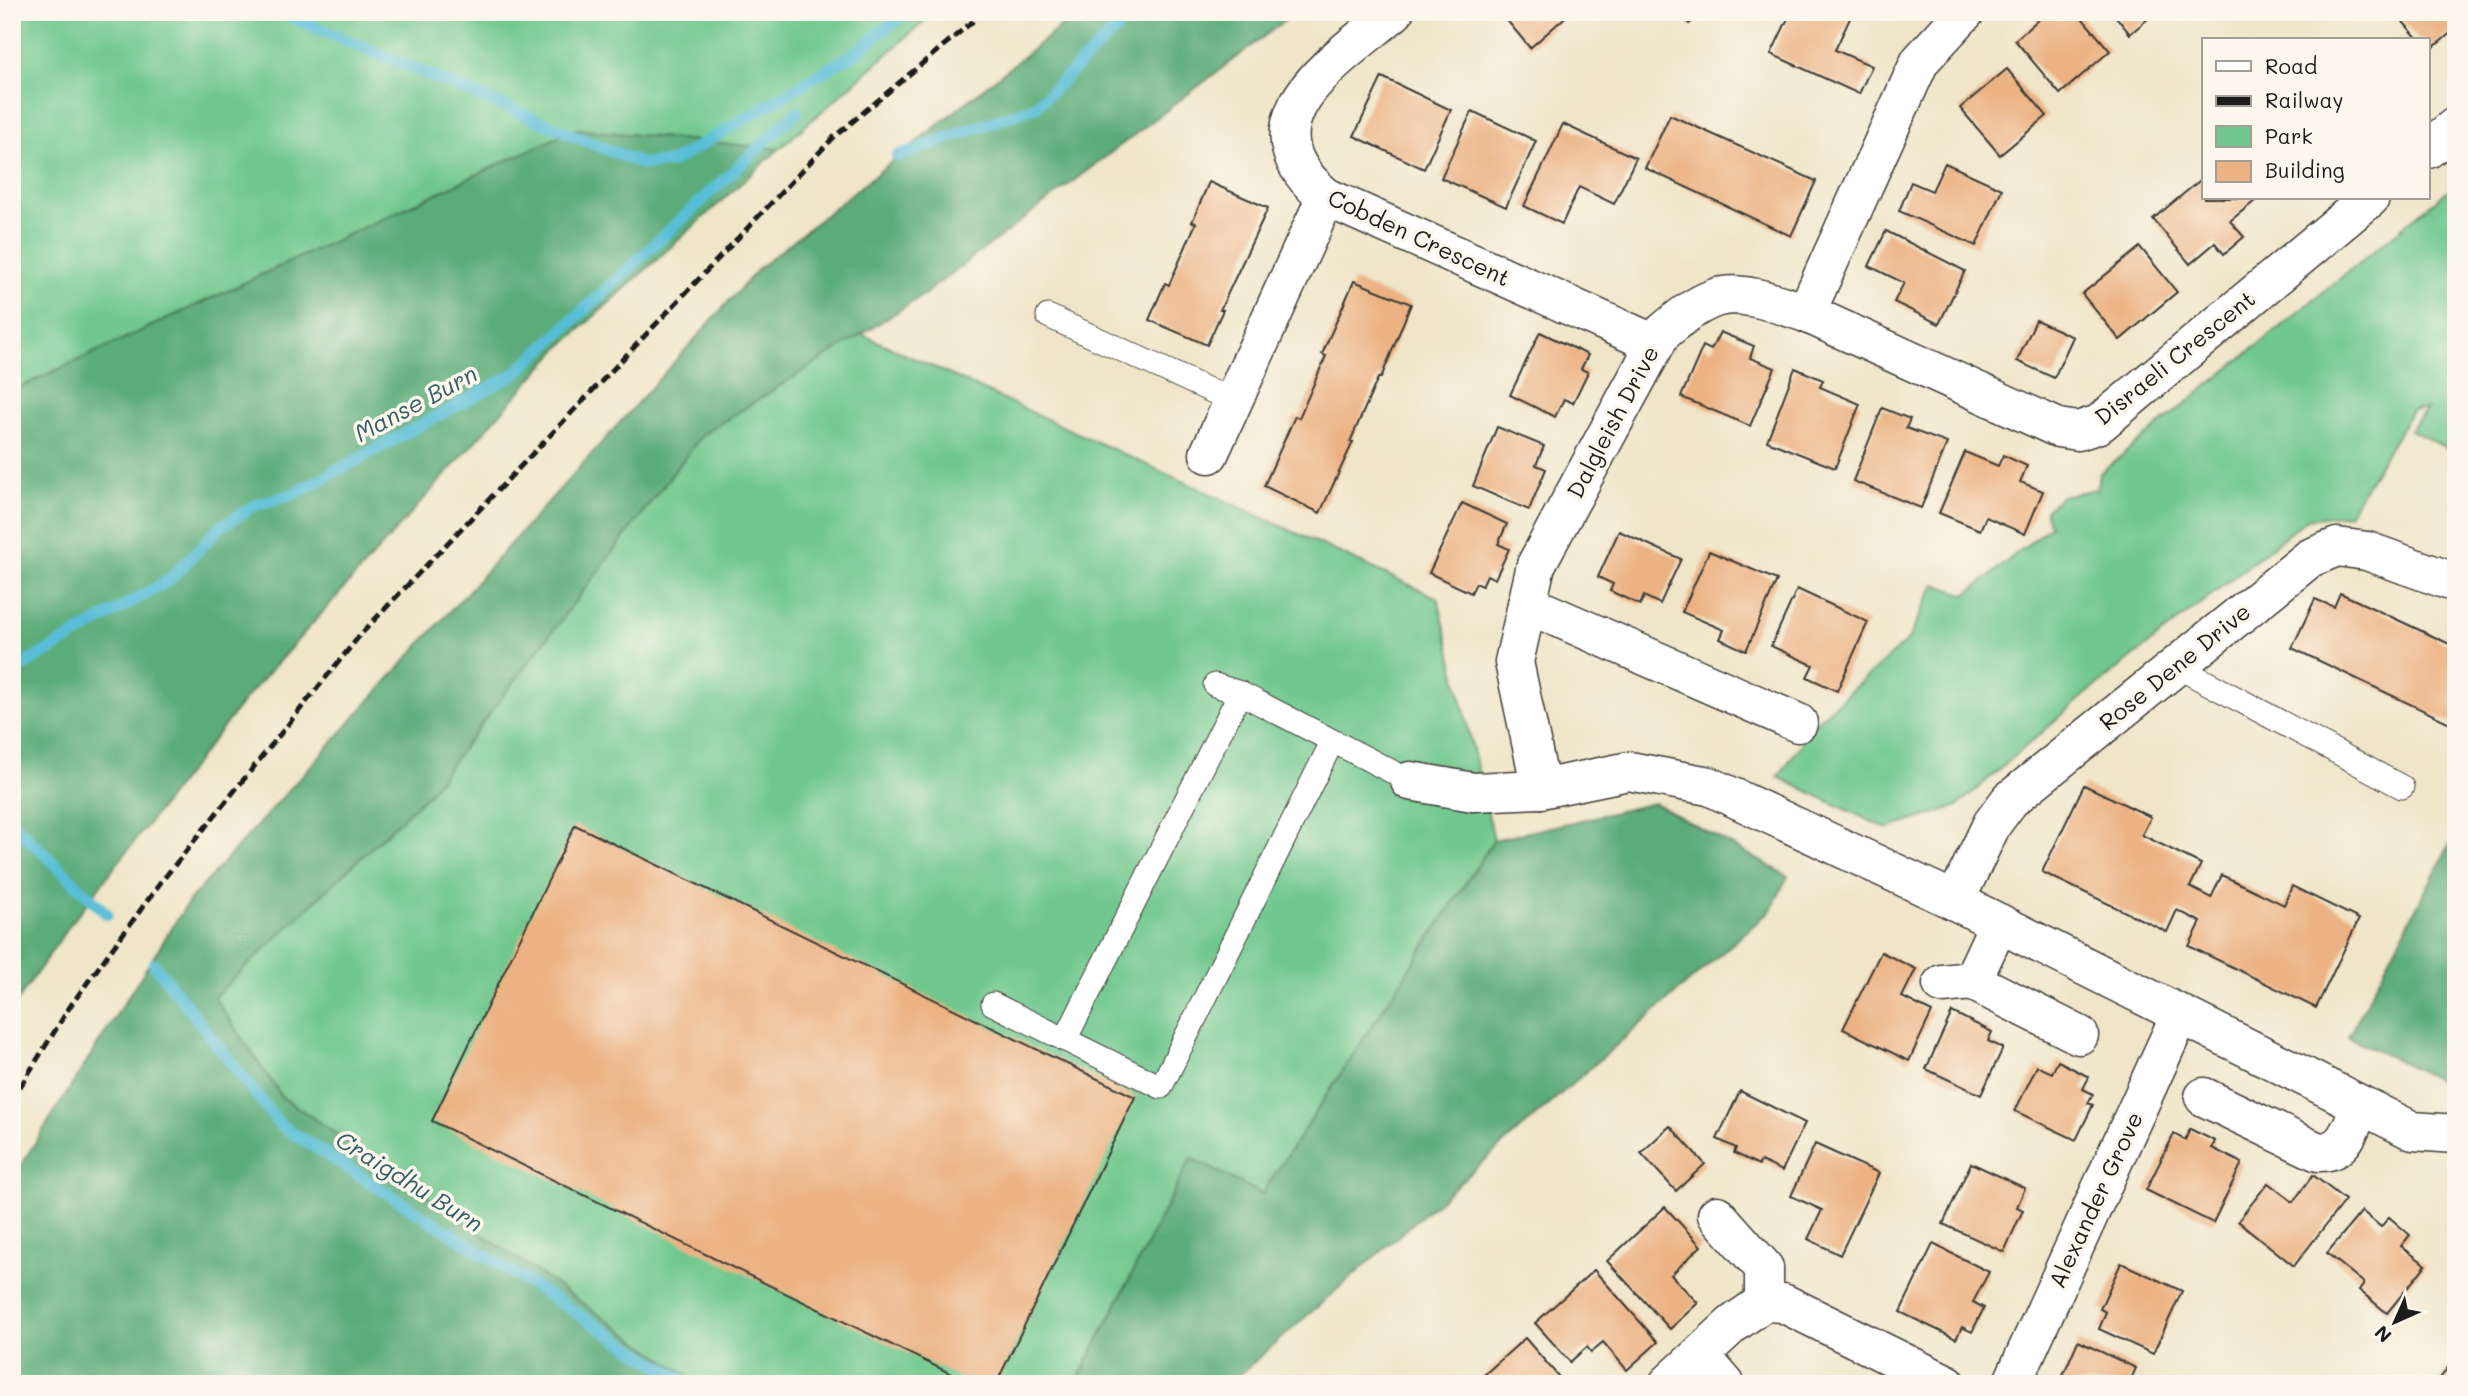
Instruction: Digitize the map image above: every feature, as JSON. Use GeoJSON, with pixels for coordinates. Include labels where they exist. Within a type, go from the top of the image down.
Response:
{"type":"FeatureCollection","features":[{"type":"Feature","properties":{"kind":"street","name":"Cobden Crescent"},"geometry":{"type":"LineString","coordinates":[[1394,12],[1314,80],[1297,103],[1290,130],[1294,162],[1310,184],[1326,197],[1655,344]]}},
{"type":"Feature","properties":{"kind":"street"},"geometry":{"type":"LineString","coordinates":[[1805,313],[1920,61],[1965,12]]}},
{"type":"Feature","properties":{"kind":"street"},"geometry":{"type":"LineString","coordinates":[[2430,147],[2456,126]]}},
{"type":"Feature","properties":{"kind":"street"},"geometry":{"type":"LineString","coordinates":[[1209,454],[1326,197]]}},
{"type":"Feature","properties":{"kind":"street","name":"Disraeli Crescent"},"geometry":{"type":"LineString","coordinates":[[1805,313],[2058,428],[2078,431],[2099,424],[2368,200]]}},
{"type":"Feature","properties":{"kind":"street","name":"Dalgleish Drive"},"geometry":{"type":"LineString","coordinates":[[1541,789],[1514,662],[1536,565],[1655,344],[1661,334],[1689,311],[1717,297],[1757,297],[1805,313]]}},
{"type":"Feature","properties":{"kind":"street","name":"Rose Dene Drive"},"geometry":{"type":"LineString","coordinates":[[1955,901],[1992,824],[2010,800],[2310,558],[2337,547],[2367,551],[2456,583]]}},
{"type":"Feature","properties":{"kind":"street"},"geometry":{"type":"LineString","coordinates":[[1527,604],[1798,723]]}},
{"type":"Feature","properties":{"kind":"street"},"geometry":{"type":"LineString","coordinates":[[1410,781],[1473,792],[1541,789],[1629,771],[1709,786],[1955,901],[2413,1131],[2456,1134]]}},
{"type":"Feature","properties":{"kind":"street"},"geometry":{"type":"LineString","coordinates":[[1999,923],[1957,982],[2079,1035]]}},
{"type":"Feature","properties":{"kind":"street","name":"Alexander Grove"},"geometry":{"type":"LineString","coordinates":[[2012,1384],[2180,1015]]}},
{"type":"Feature","properties":{"kind":"street"},"geometry":{"type":"LineString","coordinates":[[2204,1097],[2318,1152],[2339,1148],[2346,1139],[2361,1105]]}},
{"type":"Feature","properties":{"kind":"street"},"geometry":{"type":"LineString","coordinates":[[1717,1215],[1764,1268],[1764,1302]]}},
{"type":"Feature","properties":{"kind":"street"},"geometry":{"type":"LineString","coordinates":[[1668,1384],[1733,1324],[1764,1302],[1783,1303],[1947,1384]]}},
{"type":"Feature","properties":{"kind":"street"},"geometry":{"type":"LineString","coordinates":[[1700,1355],[1725,1384]]}},
{"type":"Feature","properties":{"kind":"lane"},"geometry":{"type":"LineString","coordinates":[[1048,316],[1233,401]]}},
{"type":"Feature","properties":{"kind":"lane"},"geometry":{"type":"LineString","coordinates":[[2176,666],[2402,787]]}},
{"type":"Feature","properties":{"kind":"lane"},"geometry":{"type":"LineString","coordinates":[[1215,685],[1240,693],[1410,781]]}},
{"type":"Feature","properties":{"kind":"lane"},"geometry":{"type":"LineString","coordinates":[[1065,1040],[1240,693]]}},
{"type":"Feature","properties":{"kind":"lane"},"geometry":{"type":"LineString","coordinates":[[993,1004],[1161,1087],[1332,741]]}},
{"type":"Feature","properties":{"kind":"green space"},"geometry":{"type":"Polygon","coordinates":[[[12,12],[935,12],[779,149],[575,129],[12,391],[12,12]]]}},
{"type":"Feature","properties":{"kind":"green space"},"geometry":{"type":"Polygon","coordinates":[[[1079,12],[1296,12],[922,296],[702,435],[428,794],[214,997],[282,1097],[700,1384],[12,1384],[12,1179],[189,901],[759,268],[1079,12]]]}},
{"type":"Feature","properties":{"kind":"green space"},"geometry":{"type":"Polygon","coordinates":[[[575,129],[779,149],[557,350],[245,699],[69,926],[12,1009],[12,391],[575,129]]]}},
{"type":"Feature","properties":{"kind":"green space"},"geometry":{"type":"Polygon","coordinates":[[[2456,184],[2456,453],[2410,430],[2427,409],[2412,411],[2349,514],[2307,519],[2085,695],[1957,806],[1887,829],[1778,777],[1818,720],[1909,639],[1935,584],[1966,595],[2050,526],[2045,510],[2062,496],[2097,489],[2099,474],[2456,184]]]}},
{"type":"Feature","properties":{"kind":"green space"},"geometry":{"type":"Polygon","coordinates":[[[861,334],[1438,598],[1494,840],[1262,1194],[1191,1159],[1076,1384],[700,1384],[282,1097],[213,997],[428,794],[702,435],[861,334]]]}},
{"type":"Feature","properties":{"kind":"green space"},"geometry":{"type":"Polygon","coordinates":[[[1654,803],[1788,876],[1771,910],[1229,1384],[1076,1384],[1191,1158],[1262,1194],[1494,840],[1654,803]]]}},
{"type":"Feature","properties":{"kind":"green space"},"geometry":{"type":"Polygon","coordinates":[[[2456,833],[2456,1088],[2348,1037],[2456,833]]]}},
{"type":"Feature","properties":{"kind":"building"},"geometry":{"type":"Polygon","coordinates":[[[1500,12],[1571,12],[1530,48],[1500,12]]]}},
{"type":"Feature","properties":{"kind":"building"},"geometry":{"type":"Polygon","coordinates":[[[1679,12],[1702,12],[1689,24],[1679,12]]]}},
{"type":"Feature","properties":{"kind":"building"},"geometry":{"type":"Polygon","coordinates":[[[1791,12],[1853,12],[1835,50],[1872,66],[1859,94],[1771,54],[1791,12]]]}},
{"type":"Feature","properties":{"kind":"building"},"geometry":{"type":"Polygon","coordinates":[[[2047,12],[2077,12],[2110,51],[2060,94],[2015,40],[2047,12]]]}},
{"type":"Feature","properties":{"kind":"building"},"geometry":{"type":"Polygon","coordinates":[[[2112,12],[2156,12],[2130,34],[2112,12]]]}},
{"type":"Feature","properties":{"kind":"building"},"geometry":{"type":"Polygon","coordinates":[[[2402,12],[2456,12],[2456,33],[2453,31],[2430,50],[2430,38],[2417,38],[2398,16],[2402,12]]]}},
{"type":"Feature","properties":{"kind":"building"},"geometry":{"type":"Polygon","coordinates":[[[2007,69],[2047,116],[2000,155],[1960,108],[2007,69]]]}},
{"type":"Feature","properties":{"kind":"building"},"geometry":{"type":"Polygon","coordinates":[[[1382,77],[1451,110],[1424,169],[1354,136],[1382,77]]]}},
{"type":"Feature","properties":{"kind":"building"},"geometry":{"type":"Polygon","coordinates":[[[1472,111],[1536,141],[1506,207],[1441,178],[1472,111]]]}},
{"type":"Feature","properties":{"kind":"building"},"geometry":{"type":"Polygon","coordinates":[[[1670,115],[1816,181],[1791,236],[1645,168],[1670,115]]]}},
{"type":"Feature","properties":{"kind":"building"},"geometry":{"type":"Polygon","coordinates":[[[1563,124],[1636,158],[1614,204],[1579,187],[1562,224],[1524,206],[1563,124]]]}},
{"type":"Feature","properties":{"kind":"building"},"geometry":{"type":"Polygon","coordinates":[[[1945,163],[2002,189],[1976,246],[1899,211],[1911,182],[1932,191],[1945,163]]]}},
{"type":"Feature","properties":{"kind":"building"},"geometry":{"type":"Polygon","coordinates":[[[2202,179],[2202,200],[2255,201],[2230,221],[2244,237],[2224,254],[2215,243],[2190,264],[2153,219],[2202,179]]]}},
{"type":"Feature","properties":{"kind":"building"},"geometry":{"type":"Polygon","coordinates":[[[1209,182],[1268,208],[1220,310],[1223,310],[1207,345],[1149,320],[1165,283],[1169,285],[1183,253],[1196,223],[1192,222],[1209,182]]]}},
{"type":"Feature","properties":{"kind":"building"},"geometry":{"type":"Polygon","coordinates":[[[1886,231],[1965,271],[1939,324],[1894,302],[1904,283],[1869,266],[1886,231]]]}},
{"type":"Feature","properties":{"kind":"building"},"geometry":{"type":"Polygon","coordinates":[[[2140,247],[2177,292],[2120,340],[2082,294],[2140,247]]]}},
{"type":"Feature","properties":{"kind":"building"},"geometry":{"type":"Polygon","coordinates":[[[1354,281],[1411,304],[1320,513],[1264,486],[1295,416],[1299,418],[1326,356],[1322,354],[1354,281]]]}},
{"type":"Feature","properties":{"kind":"building"},"geometry":{"type":"Polygon","coordinates":[[[2036,320],[2073,337],[2054,378],[2017,361],[2036,320]]]}},
{"type":"Feature","properties":{"kind":"building"},"geometry":{"type":"Polygon","coordinates":[[[1540,332],[1588,355],[1581,369],[1588,372],[1573,403],[1564,399],[1555,417],[1510,395],[1540,332]]]}},
{"type":"Feature","properties":{"kind":"building"},"geometry":{"type":"Polygon","coordinates":[[[1720,332],[1754,346],[1750,358],[1775,368],[1750,426],[1681,397],[1703,346],[1711,350],[1720,332]]]}},
{"type":"Feature","properties":{"kind":"building"},"geometry":{"type":"Polygon","coordinates":[[[1795,368],[1823,380],[1820,387],[1860,404],[1835,468],[1767,441],[1795,368]]]}},
{"type":"Feature","properties":{"kind":"building"},"geometry":{"type":"Polygon","coordinates":[[[1882,408],[1910,419],[1906,428],[1947,443],[1921,508],[1853,481],[1882,408]]]}},
{"type":"Feature","properties":{"kind":"building"},"geometry":{"type":"Polygon","coordinates":[[[1497,427],[1544,446],[1536,465],[1546,469],[1529,510],[1473,486],[1497,427]]]}},
{"type":"Feature","properties":{"kind":"building"},"geometry":{"type":"Polygon","coordinates":[[[1965,452],[1998,466],[2003,455],[2027,466],[2020,482],[2043,491],[2025,534],[1986,517],[1980,530],[1939,513],[1965,452]]]}},
{"type":"Feature","properties":{"kind":"building"},"geometry":{"type":"Polygon","coordinates":[[[1462,503],[1507,524],[1498,544],[1509,549],[1495,579],[1487,575],[1482,586],[1476,583],[1471,593],[1429,573],[1462,503]]]}},
{"type":"Feature","properties":{"kind":"building"},"geometry":{"type":"Polygon","coordinates":[[[1619,531],[1681,559],[1660,604],[1644,596],[1640,605],[1610,591],[1613,584],[1598,577],[1619,531]]]}},
{"type":"Feature","properties":{"kind":"building"},"geometry":{"type":"Polygon","coordinates":[[[1709,551],[1777,580],[1746,651],[1720,639],[1724,630],[1682,612],[1709,551]]]}},
{"type":"Feature","properties":{"kind":"building"},"geometry":{"type":"Polygon","coordinates":[[[1797,589],[1868,622],[1837,691],[1807,677],[1813,665],[1771,646],[1797,589]]]}},
{"type":"Feature","properties":{"kind":"building"},"geometry":{"type":"Polygon","coordinates":[[[2340,593],[2456,647],[2456,726],[2292,648],[2315,599],[2334,607],[2340,593]]]}},
{"type":"Feature","properties":{"kind":"building"},"geometry":{"type":"Polygon","coordinates":[[[2084,785],[2151,817],[2142,835],[2201,864],[2190,887],[2211,898],[2222,875],[2284,905],[2292,886],[2359,919],[2316,1008],[2189,946],[2201,922],[2177,910],[2167,932],[2042,872],[2084,785]]]}},
{"type":"Feature","properties":{"kind":"building"},"geometry":{"type":"Polygon","coordinates":[[[575,825],[1135,1097],[996,1384],[972,1384],[432,1121],[575,825]]]}},
{"type":"Feature","properties":{"kind":"building"},"geometry":{"type":"Polygon","coordinates":[[[1881,952],[1916,969],[1902,997],[1932,1012],[1909,1061],[1843,1029],[1881,952]]]}},
{"type":"Feature","properties":{"kind":"building"},"geometry":{"type":"Polygon","coordinates":[[[1952,1012],[1992,1032],[1988,1041],[2003,1048],[1981,1095],[1926,1069],[1952,1012]]]}},
{"type":"Feature","properties":{"kind":"building"},"geometry":{"type":"Polygon","coordinates":[[[2058,1061],[2089,1077],[2083,1089],[2093,1094],[2088,1103],[2093,1105],[2076,1140],[2015,1111],[2037,1066],[2052,1073],[2058,1061]]]}},
{"type":"Feature","properties":{"kind":"building"},"geometry":{"type":"Polygon","coordinates":[[[1740,1091],[1805,1123],[1782,1171],[1761,1161],[1759,1165],[1734,1153],[1736,1148],[1717,1139],[1740,1091]]]}},
{"type":"Feature","properties":{"kind":"building"},"geometry":{"type":"Polygon","coordinates":[[[1670,1126],[1705,1164],[1676,1191],[1641,1153],[1670,1126]]]}},
{"type":"Feature","properties":{"kind":"building"},"geometry":{"type":"Polygon","coordinates":[[[2190,1129],[2215,1141],[2212,1148],[2242,1163],[2213,1223],[2146,1190],[2174,1134],[2185,1140],[2190,1129]]]}},
{"type":"Feature","properties":{"kind":"building"},"geometry":{"type":"Polygon","coordinates":[[[1815,1144],[1879,1173],[1840,1255],[1808,1239],[1822,1210],[1791,1196],[1815,1144]]]}},
{"type":"Feature","properties":{"kind":"building"},"geometry":{"type":"Polygon","coordinates":[[[1971,1163],[2025,1188],[2017,1207],[2023,1210],[2004,1252],[1943,1224],[1971,1163]]]}},
{"type":"Feature","properties":{"kind":"building"},"geometry":{"type":"Polygon","coordinates":[[[2313,1175],[2345,1200],[2294,1266],[2238,1221],[2268,1183],[2293,1202],[2313,1175]]]}},
{"type":"Feature","properties":{"kind":"building"},"geometry":{"type":"Polygon","coordinates":[[[1665,1207],[1701,1246],[1671,1275],[1698,1303],[1670,1329],[1607,1261],[1665,1207]]]}},
{"type":"Feature","properties":{"kind":"building"},"geometry":{"type":"Polygon","coordinates":[[[2362,1211],[2381,1227],[2389,1217],[2410,1235],[2401,1246],[2426,1265],[2387,1313],[2359,1290],[2364,1283],[2327,1253],[2362,1211]]]}},
{"type":"Feature","properties":{"kind":"building"},"geometry":{"type":"Polygon","coordinates":[[[1933,1244],[1989,1272],[1973,1302],[1984,1308],[1972,1332],[1962,1327],[1956,1339],[1900,1312],[1933,1244]]]}},
{"type":"Feature","properties":{"kind":"building"},"geometry":{"type":"Polygon","coordinates":[[[2121,1263],[2182,1291],[2153,1354],[2099,1329],[2106,1312],[2100,1309],[2121,1263]]]}},
{"type":"Feature","properties":{"kind":"building"},"geometry":{"type":"Polygon","coordinates":[[[1594,1270],[1658,1342],[1627,1370],[1603,1342],[1591,1352],[1587,1347],[1570,1362],[1535,1323],[1594,1270]]]}},
{"type":"Feature","properties":{"kind":"building"},"geometry":{"type":"Polygon","coordinates":[[[1525,1338],[1565,1384],[1474,1384],[1525,1338]]]}},
{"type":"Feature","properties":{"kind":"building"},"geometry":{"type":"Polygon","coordinates":[[[2078,1341],[2136,1368],[2129,1384],[2059,1384],[2078,1341]]]}},
{"type":"Feature","properties":{"kind":"building"},"geometry":{"type":"Polygon","coordinates":[[[2452,1362],[2456,1365],[2456,1384],[2436,1384],[2452,1362]]]}},
{"type":"Feature","properties":{"kind":"waterway"},"geometry":{"type":"LineString","coordinates":[[279,12],[642,164],[672,162],[855,53],[906,12]]}},
{"type":"Feature","properties":{"kind":"waterway","name":"Manse Burn"},"geometry":{"type":"LineString","coordinates":[[897,156],[1035,107],[1134,12]]}},
{"type":"Feature","properties":{"kind":"waterway","name":"Manse Burn"},"geometry":{"type":"LineString","coordinates":[[12,672],[169,580],[219,528],[257,504],[292,495],[515,374],[797,112]]}},
{"type":"Feature","properties":{"kind":"waterway","name":"Craigdhu Burn"},"geometry":{"type":"LineString","coordinates":[[12,823],[107,914]]}},
{"type":"Feature","properties":{"kind":"waterway","name":"Craigdhu Burn"},"geometry":{"type":"LineString","coordinates":[[154,964],[280,1125],[688,1384]]}},
{"type":"Feature","properties":{"kind":"railway"},"geometry":{"type":"LineString","coordinates":[[12,1100],[71,1005],[161,882],[361,634],[834,137],[984,12]]}}]}
